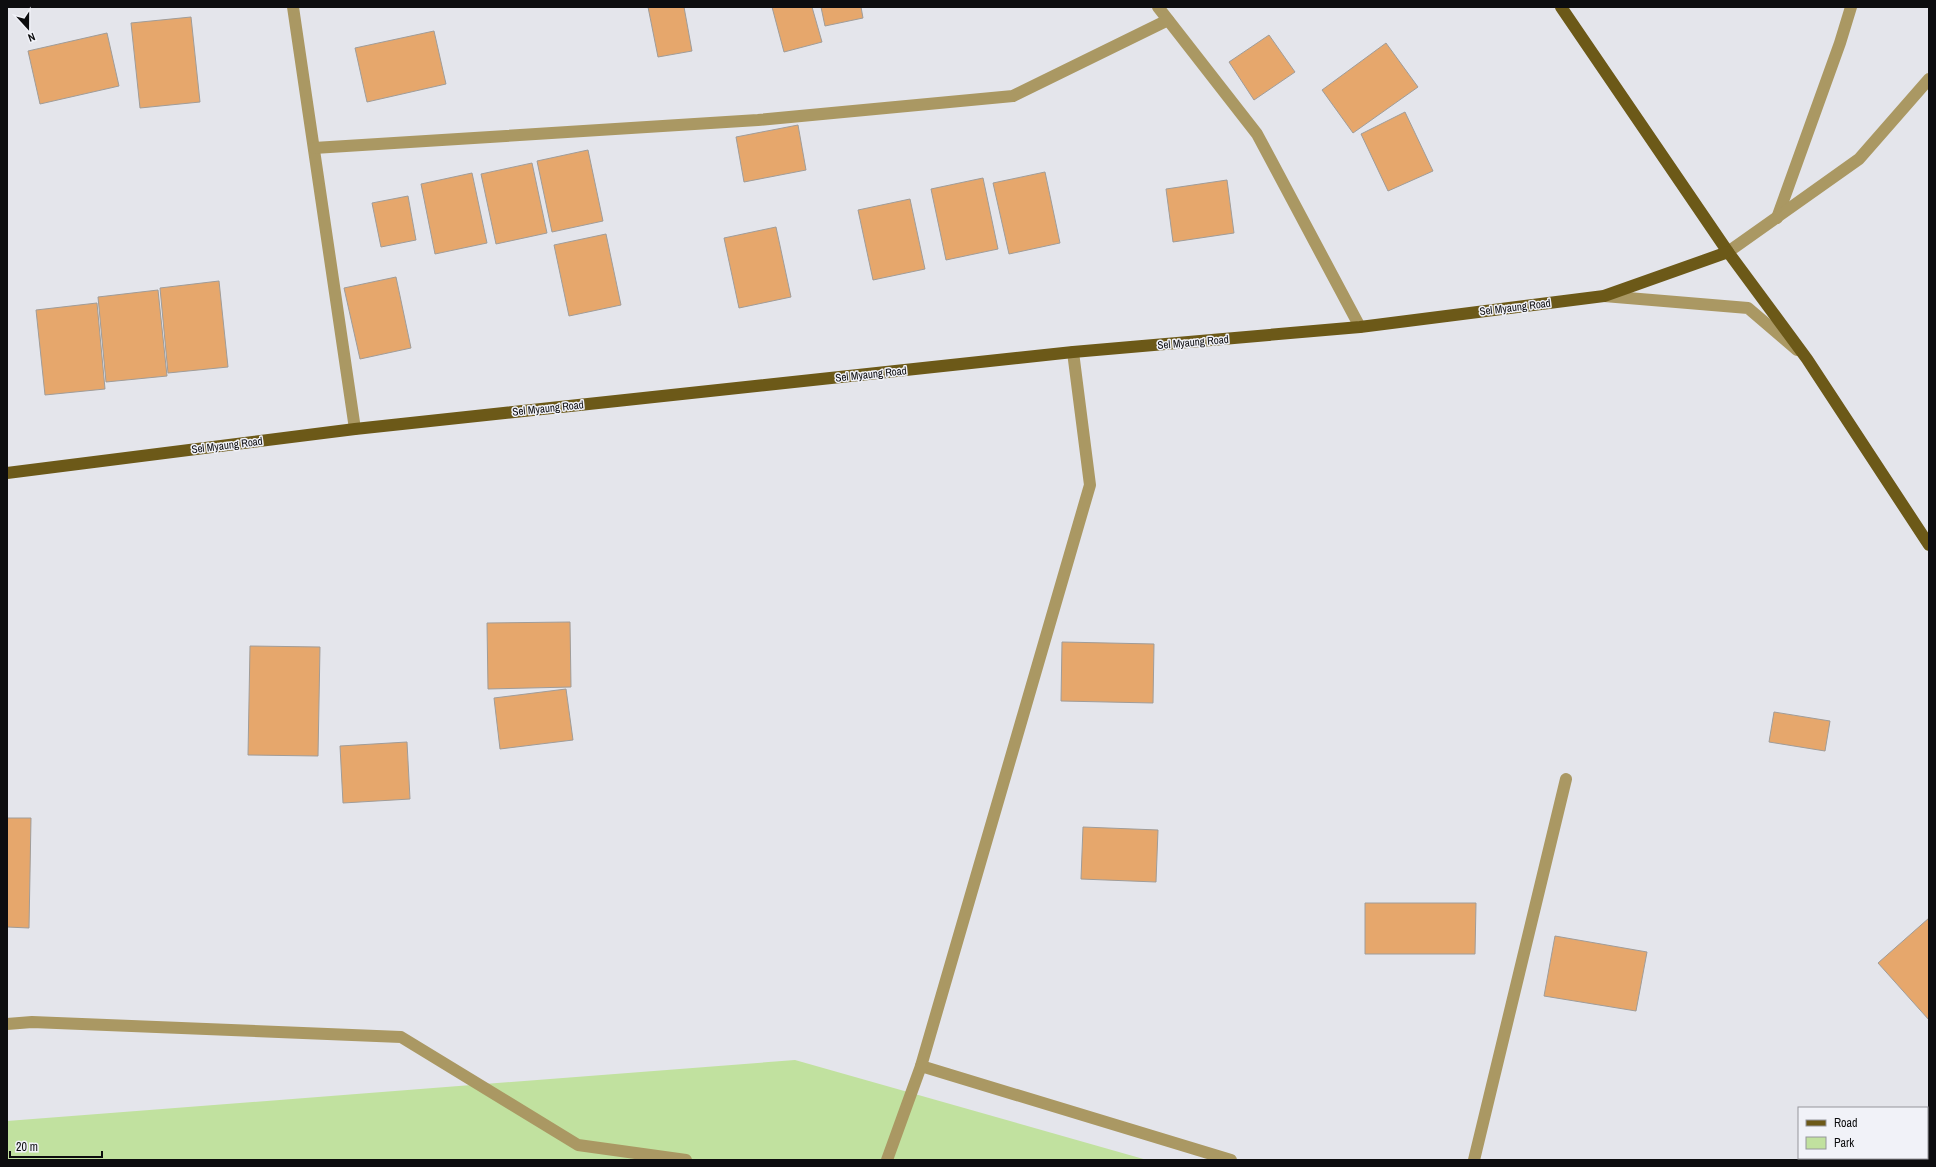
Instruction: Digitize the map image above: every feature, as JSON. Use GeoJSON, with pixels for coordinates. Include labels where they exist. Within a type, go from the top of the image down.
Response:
{"type":"FeatureCollection","features":[{"type":"Feature","properties":{"kind":"main road"},"geometry":{"type":"LineString","coordinates":[[1561,7],[1728,252],[1807,359],[1929,545]]}},
{"type":"Feature","properties":{"kind":"main road","name":"Sel Myaung Road"},"geometry":{"type":"LineString","coordinates":[[7,473],[355,429],[1073,352],[1360,327],[1604,296],[1728,252]]}},
{"type":"Feature","properties":{"kind":"street"},"geometry":{"type":"LineString","coordinates":[[293,7],[355,429]]}},
{"type":"Feature","properties":{"kind":"street"},"geometry":{"type":"LineString","coordinates":[[1158,7],[1257,134],[1360,327]]}},
{"type":"Feature","properties":{"kind":"street"},"geometry":{"type":"LineString","coordinates":[[1777,218],[1840,43],[1851,7]]}},
{"type":"Feature","properties":{"kind":"street"},"geometry":{"type":"LineString","coordinates":[[314,148],[758,120],[1013,96],[1168,20]]}},
{"type":"Feature","properties":{"kind":"street"},"geometry":{"type":"LineString","coordinates":[[1728,252],[1859,160],[1929,79]]}},
{"type":"Feature","properties":{"kind":"street"},"geometry":{"type":"LineString","coordinates":[[1604,296],[1748,308],[1807,359]]}},
{"type":"Feature","properties":{"kind":"street"},"geometry":{"type":"LineString","coordinates":[[887,1160],[921,1066],[1090,486],[1073,352]]}},
{"type":"Feature","properties":{"kind":"street"},"geometry":{"type":"LineString","coordinates":[[1474,1160],[1566,778]]}},
{"type":"Feature","properties":{"kind":"street"},"geometry":{"type":"LineString","coordinates":[[7,1024],[32,1022],[401,1037],[578,1145],[686,1160]]}},
{"type":"Feature","properties":{"kind":"street"},"geometry":{"type":"LineString","coordinates":[[921,1066],[1231,1160]]}},
{"type":"Feature","properties":{"kind":"green space"},"geometry":{"type":"Polygon","coordinates":[[[795,1060],[1147,1160],[7,1160],[7,1121],[795,1060]]]}},
{"type":"Feature","properties":{"kind":"building"},"geometry":{"type":"Polygon","coordinates":[[[648,7],[684,7],[692,51],[658,57],[648,7]]]}},
{"type":"Feature","properties":{"kind":"building"},"geometry":{"type":"Polygon","coordinates":[[[772,7],[812,7],[822,42],[784,52],[772,7]]]}},
{"type":"Feature","properties":{"kind":"building"},"geometry":{"type":"Polygon","coordinates":[[[821,7],[861,7],[863,18],[825,26],[821,7]]]}},
{"type":"Feature","properties":{"kind":"building"},"geometry":{"type":"Polygon","coordinates":[[[191,17],[200,102],[140,108],[131,23],[191,17]]]}},
{"type":"Feature","properties":{"kind":"building"},"geometry":{"type":"Polygon","coordinates":[[[434,31],[446,84],[367,102],[355,48],[434,31]]]}},
{"type":"Feature","properties":{"kind":"building"},"geometry":{"type":"Polygon","coordinates":[[[107,33],[119,86],[40,104],[28,51],[107,33]]]}},
{"type":"Feature","properties":{"kind":"building"},"geometry":{"type":"Polygon","coordinates":[[[1269,35],[1295,72],[1254,100],[1229,62],[1269,35]]]}},
{"type":"Feature","properties":{"kind":"building"},"geometry":{"type":"Polygon","coordinates":[[[1386,43],[1418,87],[1353,133],[1322,90],[1386,43]]]}},
{"type":"Feature","properties":{"kind":"building"},"geometry":{"type":"Polygon","coordinates":[[[1405,112],[1433,171],[1388,191],[1361,134],[1405,112]]]}},
{"type":"Feature","properties":{"kind":"building"},"geometry":{"type":"Polygon","coordinates":[[[798,125],[806,170],[744,182],[736,137],[798,125]]]}},
{"type":"Feature","properties":{"kind":"building"},"geometry":{"type":"Polygon","coordinates":[[[588,150],[603,221],[552,232],[537,161],[588,150]]]}},
{"type":"Feature","properties":{"kind":"building"},"geometry":{"type":"Polygon","coordinates":[[[532,163],[547,233],[496,244],[481,174],[532,163]]]}},
{"type":"Feature","properties":{"kind":"building"},"geometry":{"type":"Polygon","coordinates":[[[1045,172],[1060,243],[1009,254],[993,183],[1045,172]]]}},
{"type":"Feature","properties":{"kind":"building"},"geometry":{"type":"Polygon","coordinates":[[[472,173],[487,243],[435,254],[421,184],[472,173]]]}},
{"type":"Feature","properties":{"kind":"building"},"geometry":{"type":"Polygon","coordinates":[[[983,178],[998,249],[946,260],[931,189],[983,178]]]}},
{"type":"Feature","properties":{"kind":"building"},"geometry":{"type":"Polygon","coordinates":[[[1227,180],[1234,233],[1173,242],[1166,189],[1227,180]]]}},
{"type":"Feature","properties":{"kind":"building"},"geometry":{"type":"Polygon","coordinates":[[[408,196],[416,240],[381,247],[372,203],[408,196]]]}},
{"type":"Feature","properties":{"kind":"building"},"geometry":{"type":"Polygon","coordinates":[[[910,199],[925,269],[873,280],[858,210],[910,199]]]}},
{"type":"Feature","properties":{"kind":"building"},"geometry":{"type":"Polygon","coordinates":[[[776,227],[791,297],[739,308],[724,238],[776,227]]]}},
{"type":"Feature","properties":{"kind":"building"},"geometry":{"type":"Polygon","coordinates":[[[606,234],[621,305],[569,316],[554,245],[606,234]]]}},
{"type":"Feature","properties":{"kind":"building"},"geometry":{"type":"Polygon","coordinates":[[[396,277],[411,348],[360,359],[344,288],[396,277]]]}},
{"type":"Feature","properties":{"kind":"building"},"geometry":{"type":"Polygon","coordinates":[[[219,281],[228,367],[168,373],[160,288],[219,281]]]}},
{"type":"Feature","properties":{"kind":"building"},"geometry":{"type":"Polygon","coordinates":[[[158,290],[167,376],[106,382],[98,297],[158,290]]]}},
{"type":"Feature","properties":{"kind":"building"},"geometry":{"type":"Polygon","coordinates":[[[97,303],[105,389],[45,395],[36,310],[97,303]]]}},
{"type":"Feature","properties":{"kind":"building"},"geometry":{"type":"Polygon","coordinates":[[[570,622],[571,687],[488,689],[487,623],[570,622]]]}},
{"type":"Feature","properties":{"kind":"building"},"geometry":{"type":"Polygon","coordinates":[[[1062,642],[1154,644],[1153,703],[1061,701],[1062,642]]]}},
{"type":"Feature","properties":{"kind":"building"},"geometry":{"type":"Polygon","coordinates":[[[250,646],[320,647],[318,756],[248,755],[250,646]]]}},
{"type":"Feature","properties":{"kind":"building"},"geometry":{"type":"Polygon","coordinates":[[[566,689],[573,740],[500,749],[494,698],[566,689]]]}},
{"type":"Feature","properties":{"kind":"building"},"geometry":{"type":"Polygon","coordinates":[[[1774,712],[1830,721],[1825,751],[1769,742],[1774,712]]]}},
{"type":"Feature","properties":{"kind":"building"},"geometry":{"type":"Polygon","coordinates":[[[407,742],[410,799],[343,803],[340,746],[407,742]]]}},
{"type":"Feature","properties":{"kind":"building"},"geometry":{"type":"Polygon","coordinates":[[[7,818],[31,818],[29,928],[7,927],[7,818]]]}},
{"type":"Feature","properties":{"kind":"building"},"geometry":{"type":"Polygon","coordinates":[[[1083,827],[1158,830],[1156,882],[1081,879],[1083,827]]]}},
{"type":"Feature","properties":{"kind":"building"},"geometry":{"type":"Polygon","coordinates":[[[1365,903],[1476,903],[1475,954],[1365,954],[1365,903]]]}},
{"type":"Feature","properties":{"kind":"building"},"geometry":{"type":"Polygon","coordinates":[[[1929,918],[1929,1020],[1878,963],[1929,918]]]}},
{"type":"Feature","properties":{"kind":"building"},"geometry":{"type":"Polygon","coordinates":[[[1555,936],[1647,952],[1636,1011],[1544,996],[1555,936]]]}}]}
